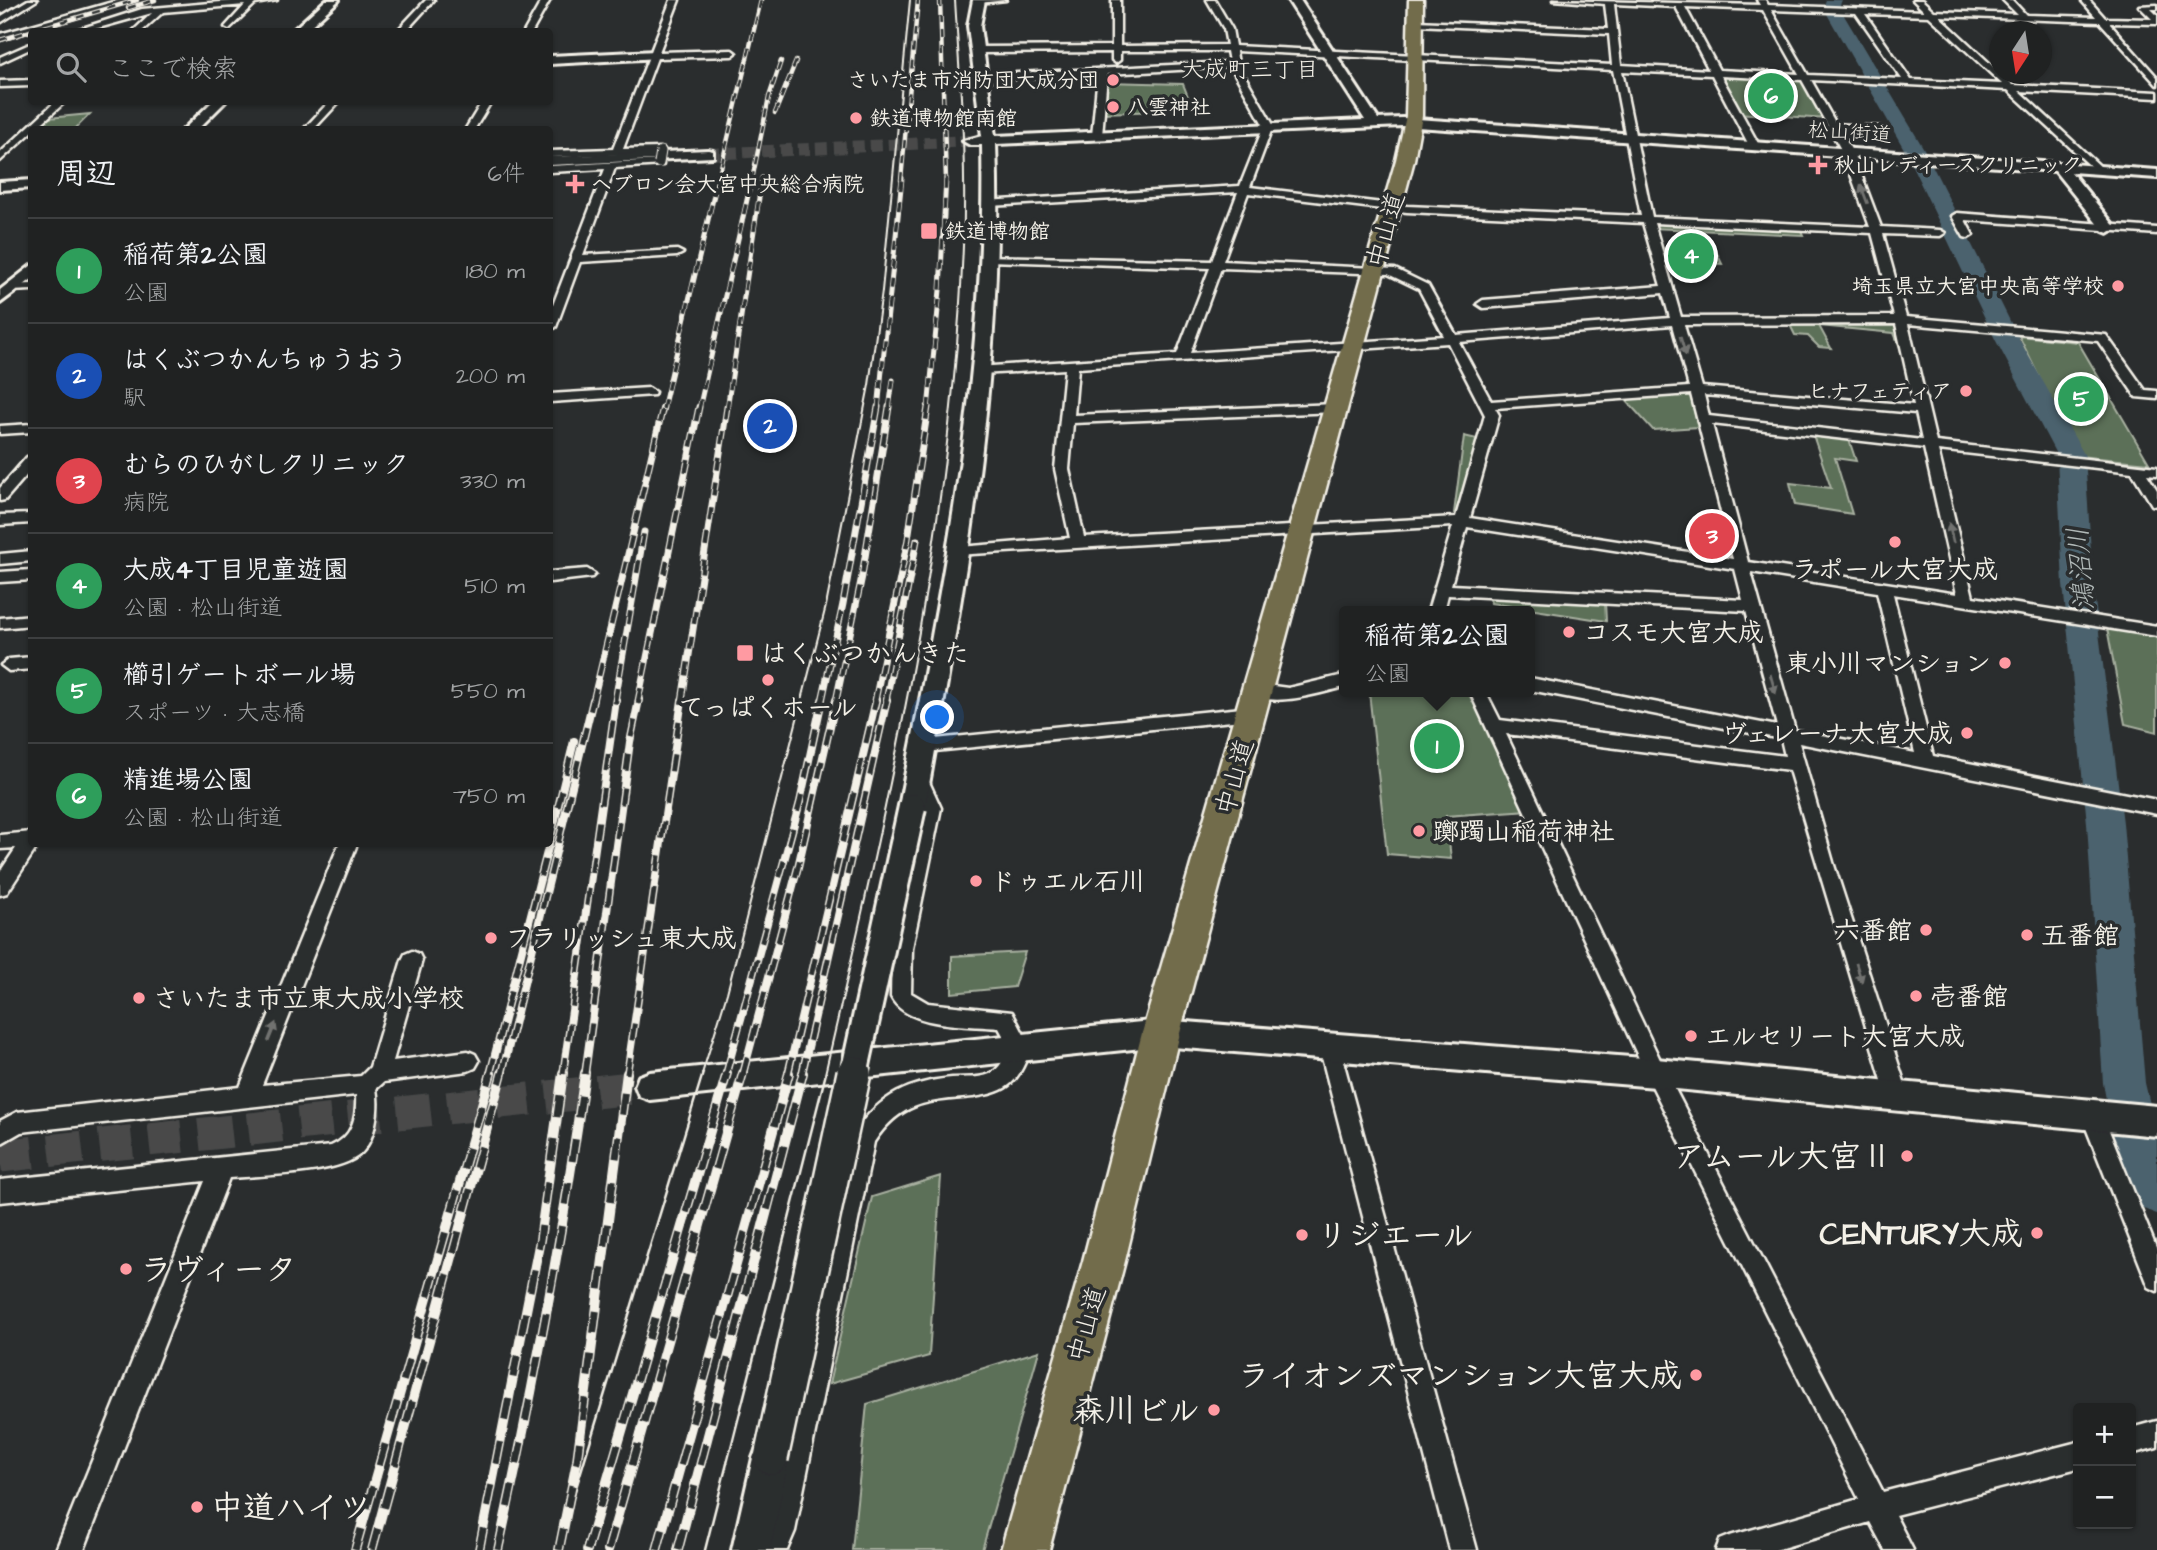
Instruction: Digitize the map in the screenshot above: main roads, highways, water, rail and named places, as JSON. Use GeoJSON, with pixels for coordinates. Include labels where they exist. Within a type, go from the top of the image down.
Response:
{"type":"FeatureCollection","features":[{"type":"Feature","properties":{"kind":"highway","name":"中山道"},"geometry":{"type":"LineString","coordinates":[[1025,1550],[1104,1261],[1161,1033],[1414,122],[1416,0]]}},
{"type":"Feature","properties":{"kind":"waterway","name":"鴻沼川"},"geometry":{"type":"LineString","coordinates":[[1834,0],[1831,7],[1914,149],[2007,339],[2071,456],[2078,585],[2105,823],[2124,1083],[2134,1131],[2157,1192]]}},
{"type":"Feature","properties":{"kind":"tunnel"},"geometry":{"type":"LineString","coordinates":[[708,154],[970,141]]}},
{"type":"Feature","properties":{"kind":"tunnel"},"geometry":{"type":"LineString","coordinates":[[0,1156],[650,1086]]}},
{"type":"Feature","properties":{"kind":"tram line"},"geometry":{"type":"LineString","coordinates":[[702,1074],[727,993],[826,606],[869,385],[882,291],[910,0]]}},
{"type":"Feature","properties":{"kind":"tram line"},"geometry":{"type":"LineString","coordinates":[[825,1074],[872,870],[914,663],[946,455],[956,351],[964,215],[955,0]]}},
{"type":"Feature","properties":{"kind":"tram line"},"geometry":{"type":"LineString","coordinates":[[557,1550],[703,1073]]}},
{"type":"Feature","properties":{"kind":"tram line"},"geometry":{"type":"LineString","coordinates":[[705,1550],[826,1073]]}},
{"type":"Feature","properties":{"kind":"railway"},"geometry":{"type":"LineString","coordinates":[[41,28],[137,0]]}},
{"type":"Feature","properties":{"kind":"railway"},"geometry":{"type":"LineString","coordinates":[[128,8],[155,0]]}},
{"type":"Feature","properties":{"kind":"railway"},"geometry":{"type":"LineString","coordinates":[[718,180],[761,0]]}},
{"type":"Feature","properties":{"kind":"railway"},"geometry":{"type":"LineString","coordinates":[[901,180],[918,0]]}},
{"type":"Feature","properties":{"kind":"railway"},"geometry":{"type":"LineString","coordinates":[[940,0],[946,179]]}},
{"type":"Feature","properties":{"kind":"railway"},"geometry":{"type":"LineString","coordinates":[[0,40],[28,32]]}},
{"type":"Feature","properties":{"kind":"railway"},"geometry":{"type":"LineString","coordinates":[[752,180],[769,97],[781,61]]}},
{"type":"Feature","properties":{"kind":"railway"},"geometry":{"type":"LineString","coordinates":[[775,113],[796,61]]}},
{"type":"Feature","properties":{"kind":"railway"},"geometry":{"type":"LineString","coordinates":[[663,409],[718,178]]}},
{"type":"Feature","properties":{"kind":"railway"},"geometry":{"type":"LineString","coordinates":[[699,409],[752,178]]}},
{"type":"Feature","properties":{"kind":"railway"},"geometry":{"type":"LineString","coordinates":[[727,409],[762,178]]}},
{"type":"Feature","properties":{"kind":"railway"},"geometry":{"type":"LineString","coordinates":[[878,409],[902,178]]}},
{"type":"Feature","properties":{"kind":"railway"},"geometry":{"type":"LineString","coordinates":[[928,409],[940,290],[946,179]]}},
{"type":"Feature","properties":{"kind":"railway"},"geometry":{"type":"LineString","coordinates":[[889,409],[893,380]]}},
{"type":"Feature","properties":{"kind":"railway"},"geometry":{"type":"LineString","coordinates":[[593,701],[663,407]]}},
{"type":"Feature","properties":{"kind":"railway"},"geometry":{"type":"LineString","coordinates":[[638,701],[699,407]]}},
{"type":"Feature","properties":{"kind":"railway"},"geometry":{"type":"LineString","coordinates":[[682,701],[727,407]]}},
{"type":"Feature","properties":{"kind":"railway"},"geometry":{"type":"LineString","coordinates":[[822,701],[843,604],[878,407]]}},
{"type":"Feature","properties":{"kind":"railway"},"geometry":{"type":"LineString","coordinates":[[836,701],[862,576],[889,407]]}},
{"type":"Feature","properties":{"kind":"railway"},"geometry":{"type":"LineString","coordinates":[[875,701],[908,539],[928,407]]}},
{"type":"Feature","properties":{"kind":"railway"},"geometry":{"type":"LineString","coordinates":[[615,701],[644,532]]}},
{"type":"Feature","properties":{"kind":"railway"},"geometry":{"type":"LineString","coordinates":[[886,701],[917,540]]}},
{"type":"Feature","properties":{"kind":"railway"},"geometry":{"type":"LineString","coordinates":[[502,1074],[593,700]]}},
{"type":"Feature","properties":{"kind":"railway"},"geometry":{"type":"LineString","coordinates":[[563,1074],[616,700]]}},
{"type":"Feature","properties":{"kind":"railway"},"geometry":{"type":"LineString","coordinates":[[585,1074],[630,742],[639,700]]}},
{"type":"Feature","properties":{"kind":"railway"},"geometry":{"type":"LineString","coordinates":[[627,1074],[682,700]]}},
{"type":"Feature","properties":{"kind":"railway"},"geometry":{"type":"LineString","coordinates":[[726,1074],[800,802],[822,700]]}},
{"type":"Feature","properties":{"kind":"railway"},"geometry":{"type":"LineString","coordinates":[[743,1074],[798,867],[836,700]]}},
{"type":"Feature","properties":{"kind":"railway"},"geometry":{"type":"LineString","coordinates":[[788,1074],[876,700]]}},
{"type":"Feature","properties":{"kind":"railway"},"geometry":{"type":"LineString","coordinates":[[802,1074],[887,700]]}},
{"type":"Feature","properties":{"kind":"railway"},"geometry":{"type":"LineString","coordinates":[[553,828],[574,741]]}},
{"type":"Feature","properties":{"kind":"railway"},"geometry":{"type":"LineString","coordinates":[[490,1074],[548,847]]}},
{"type":"Feature","properties":{"kind":"railway"},"geometry":{"type":"LineString","coordinates":[[355,1550],[491,1073]]}},
{"type":"Feature","properties":{"kind":"railway"},"geometry":{"type":"LineString","coordinates":[[372,1550],[502,1073]]}},
{"type":"Feature","properties":{"kind":"railway"},"geometry":{"type":"LineString","coordinates":[[479,1550],[540,1240],[563,1073]]}},
{"type":"Feature","properties":{"kind":"railway"},"geometry":{"type":"LineString","coordinates":[[498,1550],[546,1312],[585,1073]]}},
{"type":"Feature","properties":{"kind":"railway"},"geometry":{"type":"LineString","coordinates":[[559,1550],[577,1461],[627,1073]]}},
{"type":"Feature","properties":{"kind":"railway"},"geometry":{"type":"LineString","coordinates":[[587,1550],[727,1073]]}},
{"type":"Feature","properties":{"kind":"railway"},"geometry":{"type":"LineString","coordinates":[[608,1550],[743,1073]]}},
{"type":"Feature","properties":{"kind":"railway"},"geometry":{"type":"LineString","coordinates":[[657,1550],[789,1073]]}},
{"type":"Feature","properties":{"kind":"railway"},"geometry":{"type":"LineString","coordinates":[[678,1550],[803,1073]]}},
{"type":"Feature","properties":{"kind":"place","name":"さいたま市消防団大成分団"},"geometry":{"type":"Point","coordinates":[1113,80]}},
{"type":"Feature","properties":{"kind":"place","name":"精進場公園"},"geometry":{"type":"Point","coordinates":[1771,96]}},
{"type":"Feature","properties":{"kind":"place","name":"八雲神社"},"geometry":{"type":"Point","coordinates":[1113,107]}},
{"type":"Feature","properties":{"kind":"place","name":"鉄道博物館南館"},"geometry":{"type":"Point","coordinates":[856,118]}},
{"type":"Feature","properties":{"kind":"place","name":"秋山レディースクリニック"},"geometry":{"type":"Point","coordinates":[1818,165]}},
{"type":"Feature","properties":{"kind":"place","name":"ヘブロン会大宮中央総合病院"},"geometry":{"type":"Point","coordinates":[575,184]}},
{"type":"Feature","properties":{"kind":"place","name":"鉄道博物館"},"geometry":{"type":"Point","coordinates":[929,231]}},
{"type":"Feature","properties":{"kind":"place","name":"大成4丁目児童遊園"},"geometry":{"type":"Point","coordinates":[1691,256]}},
{"type":"Feature","properties":{"kind":"place","name":"埼玉県立大宮中央高等学校"},"geometry":{"type":"Point","coordinates":[2118,286]}},
{"type":"Feature","properties":{"kind":"place","name":"ヒナフェティア"},"geometry":{"type":"Point","coordinates":[1966,391]}},
{"type":"Feature","properties":{"kind":"place","name":"櫛引ゲートボール場"},"geometry":{"type":"Point","coordinates":[2081,399]}},
{"type":"Feature","properties":{"kind":"place","name":"はくぶつかんちゅうおう"},"geometry":{"type":"Point","coordinates":[770,426]}},
{"type":"Feature","properties":{"kind":"place","name":"むらのひがしクリニック"},"geometry":{"type":"Point","coordinates":[1712,536]}},
{"type":"Feature","properties":{"kind":"place","name":"ラポール大宮大成"},"geometry":{"type":"Point","coordinates":[1895,542]}},
{"type":"Feature","properties":{"kind":"place","name":"コスモ大宮大成"},"geometry":{"type":"Point","coordinates":[1569,632]}},
{"type":"Feature","properties":{"kind":"place","name":"はくぶつかんきた"},"geometry":{"type":"Point","coordinates":[745,653]}},
{"type":"Feature","properties":{"kind":"place","name":"東小川マンション"},"geometry":{"type":"Point","coordinates":[2005,663]}},
{"type":"Feature","properties":{"kind":"place","name":"てっぱくホール"},"geometry":{"type":"Point","coordinates":[768,680]}},
{"type":"Feature","properties":{"kind":"place","name":"ヴェレーナ大宮大成"},"geometry":{"type":"Point","coordinates":[1967,733]}},
{"type":"Feature","properties":{"kind":"place","name":"稲荷第2公園"},"geometry":{"type":"Point","coordinates":[1437,746]}},
{"type":"Feature","properties":{"kind":"place","name":"躑躅山稲荷神社"},"geometry":{"type":"Point","coordinates":[1419,831]}},
{"type":"Feature","properties":{"kind":"place","name":"ドゥエル石川"},"geometry":{"type":"Point","coordinates":[976,881]}},
{"type":"Feature","properties":{"kind":"place","name":"六番館"},"geometry":{"type":"Point","coordinates":[1926,930]}},
{"type":"Feature","properties":{"kind":"place","name":"五番館"},"geometry":{"type":"Point","coordinates":[2027,935]}},
{"type":"Feature","properties":{"kind":"place","name":"フラリッシュ東大成"},"geometry":{"type":"Point","coordinates":[491,938]}},
{"type":"Feature","properties":{"kind":"place","name":"壱番館"},"geometry":{"type":"Point","coordinates":[1916,996]}},
{"type":"Feature","properties":{"kind":"place","name":"さいたま市立東大成小学校"},"geometry":{"type":"Point","coordinates":[139,998]}},
{"type":"Feature","properties":{"kind":"place","name":"エルセリート大宮大成"},"geometry":{"type":"Point","coordinates":[1691,1036]}},
{"type":"Feature","properties":{"kind":"place","name":"アムール大宮Ⅱ"},"geometry":{"type":"Point","coordinates":[1907,1156]}},
{"type":"Feature","properties":{"kind":"place","name":"CENTURY大成"},"geometry":{"type":"Point","coordinates":[2037,1233]}},
{"type":"Feature","properties":{"kind":"place","name":"リジエール"},"geometry":{"type":"Point","coordinates":[1302,1235]}},
{"type":"Feature","properties":{"kind":"place","name":"ラヴィータ"},"geometry":{"type":"Point","coordinates":[126,1269]}},
{"type":"Feature","properties":{"kind":"place","name":"ライオンズマンション大宮大成"},"geometry":{"type":"Point","coordinates":[1696,1375]}},
{"type":"Feature","properties":{"kind":"place","name":"森川ビル"},"geometry":{"type":"Point","coordinates":[1214,1410]}},
{"type":"Feature","properties":{"kind":"place","name":"中道ハイツ"},"geometry":{"type":"Point","coordinates":[197,1507]}},
{"type":"Feature","properties":{"kind":"district","name":"大成町三丁目"},"geometry":{"type":"Point","coordinates":[1250,69]}}]}
